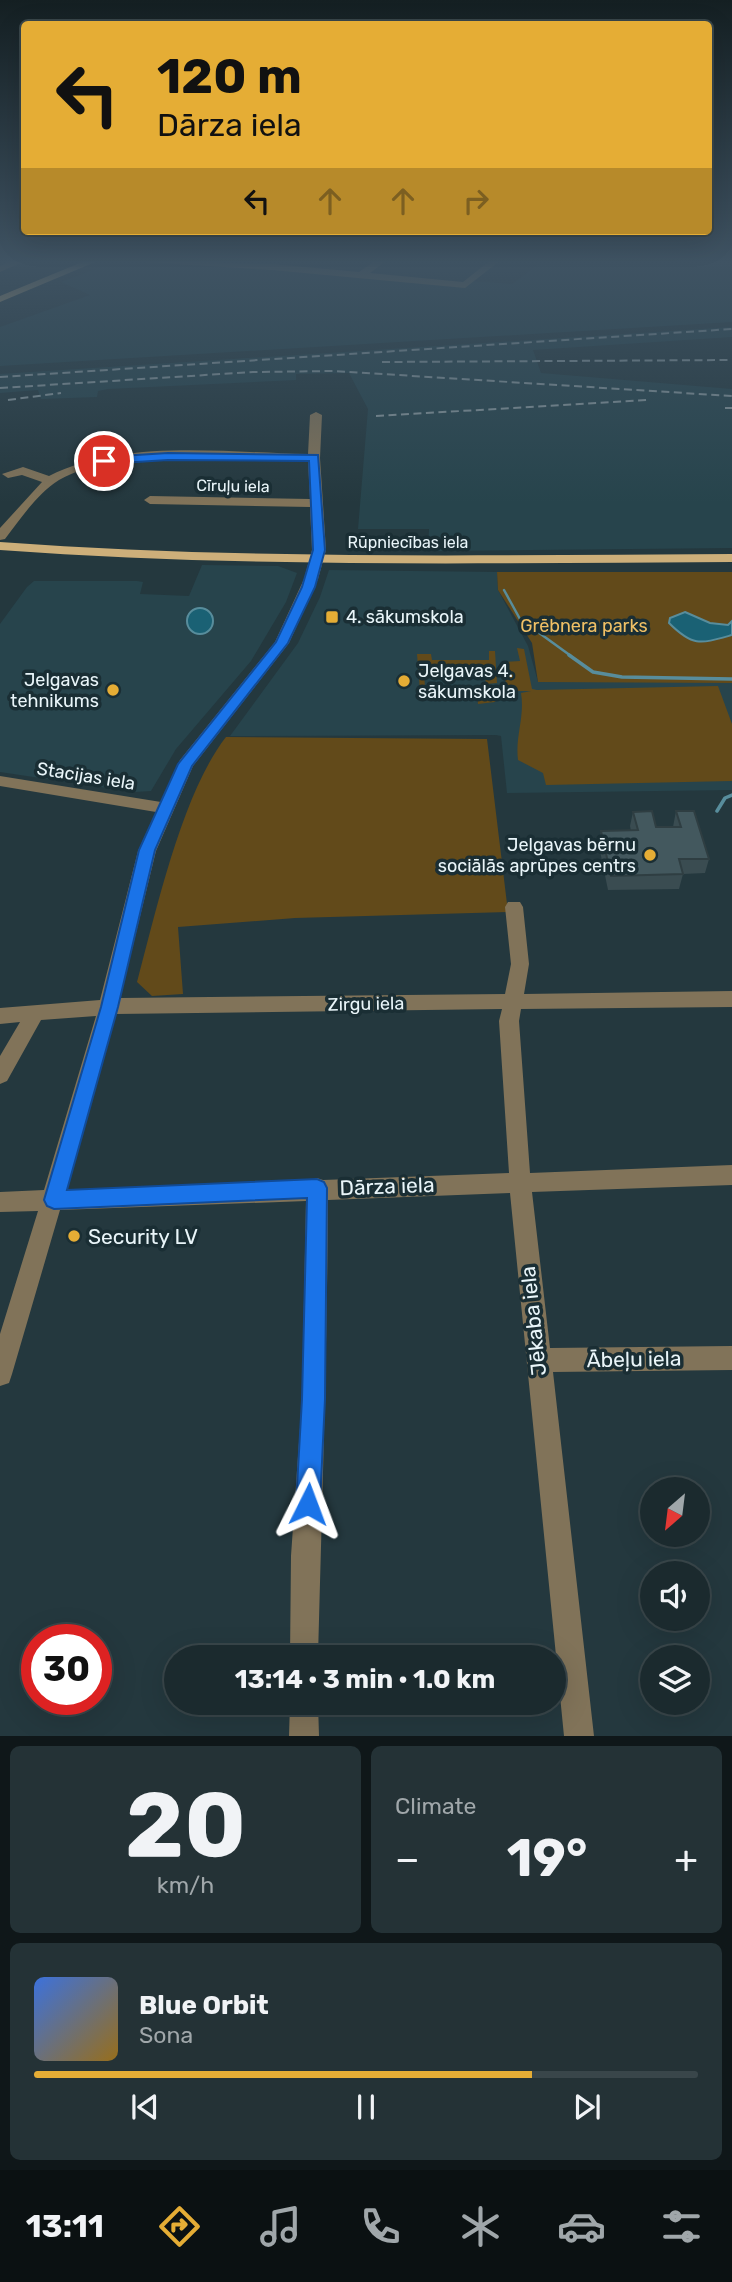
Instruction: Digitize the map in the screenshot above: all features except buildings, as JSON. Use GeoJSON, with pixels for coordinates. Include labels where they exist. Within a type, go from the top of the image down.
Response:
{"type":"FeatureCollection","features":[{"type":"Feature","properties":{"kind":"main road","name":"Rūpniecības iela"},"geometry":{"type":"LineString","coordinates":[[0,546],[96,554],[317,560],[732,558]]}},
{"type":"Feature","properties":{"kind":"street"},"geometry":{"type":"LineString","coordinates":[[0,1374],[110,1007],[147,850],[192,755],[282,643],[305,594],[317,560],[314,458],[316,415]]}},
{"type":"Feature","properties":{"kind":"street"},"geometry":{"type":"LineString","coordinates":[[0,536],[29,500],[51,481],[88,464],[125,458],[314,458]]}},
{"type":"Feature","properties":{"kind":"street"},"geometry":{"type":"LineString","coordinates":[[8,474],[23,471],[51,481]]}},
{"type":"Feature","properties":{"kind":"street","name":"Cīruļu iela"},"geometry":{"type":"LineString","coordinates":[[150,500],[315,503]]}},
{"type":"Feature","properties":{"kind":"street","name":"Stacijas iela"},"geometry":{"type":"LineString","coordinates":[[0,781],[165,808]]}},
{"type":"Feature","properties":{"kind":"street","name":"Jēkaba iela"},"geometry":{"type":"LineString","coordinates":[[514,907],[520,964],[509,1021],[520,1181],[579,1736]]}},
{"type":"Feature","properties":{"kind":"street","name":"Zirgu iela"},"geometry":{"type":"LineString","coordinates":[[0,1016],[110,1007],[732,999]]}},
{"type":"Feature","properties":{"kind":"street"},"geometry":{"type":"LineString","coordinates":[[0,1075],[35,1013]]}},
{"type":"Feature","properties":{"kind":"street","name":"Dārza iela"},"geometry":{"type":"LineString","coordinates":[[0,1202],[317,1188],[732,1175]]}},
{"type":"Feature","properties":{"kind":"street"},"geometry":{"type":"LineString","coordinates":[[304,1645],[304,1556],[314,1399],[317,1188]]}},
{"type":"Feature","properties":{"kind":"street","name":"Ābeļu iela"},"geometry":{"type":"LineString","coordinates":[[537,1360],[732,1358]]}},
{"type":"Feature","properties":{"kind":"street"},"geometry":{"type":"LineString","coordinates":[[304,1715],[304,1736]]}},
{"type":"Feature","properties":{"kind":"shaded area"},"geometry":{"type":"Polygon","coordinates":[[[0,341],[416,341],[0,366],[0,341]]]}},
{"type":"Feature","properties":{"kind":"shaded area"},"geometry":{"type":"Polygon","coordinates":[[[514,341],[671,341],[533,350],[541,373],[732,389],[732,548],[428,551],[429,529],[358,529],[368,409],[349,373],[296,374],[296,380],[108,389],[98,391],[97,397],[41,399],[38,390],[0,393],[0,374],[514,341]]]}},
{"type":"Feature","properties":{"kind":"shaded area","name":"Jelgavas tehnikums"},"geometry":{"type":"Polygon","coordinates":[[[202,565],[278,566],[297,573],[286,602],[251,661],[176,749],[151,791],[134,792],[0,772],[0,624],[27,587],[34,581],[137,581],[143,582],[140,594],[189,596],[202,565]]]}},
{"type":"Feature","properties":{"kind":"shaded area","name":"Jelgavas 4. sākumskola"},"geometry":{"type":"Polygon","coordinates":[[[329,570],[497,572],[498,590],[528,646],[538,682],[732,681],[732,790],[507,793],[501,736],[496,735],[230,736],[298,643],[320,597],[329,570]]]}},
{"type":"Feature","properties":{"kind":"green space","name":"Grēbnera parks"},"geometry":{"type":"Polygon","coordinates":[[[497,572],[732,572],[732,683],[538,682],[532,643],[498,590],[497,572]]]}},
{"type":"Feature","properties":{"kind":"green space"},"geometry":{"type":"Polygon","coordinates":[[[517,648],[524,649],[532,689],[537,690],[718,686],[732,724],[732,781],[546,785],[543,773],[518,760],[521,693],[531,691],[509,691],[505,681],[505,662],[520,661],[517,648]]]}},
{"type":"Feature","properties":{"kind":"green space"},"geometry":{"type":"Polygon","coordinates":[[[489,651],[495,651],[497,683],[486,684],[484,668],[424,668],[425,690],[420,690],[417,654],[431,654],[432,660],[489,660],[489,651]]]}},
{"type":"Feature","properties":{"kind":"green space"},"geometry":{"type":"Polygon","coordinates":[[[440,689],[492,689],[498,696],[495,702],[478,704],[477,695],[438,695],[440,689]]]}},
{"type":"Feature","properties":{"kind":"green space"},"geometry":{"type":"Polygon","coordinates":[[[226,737],[487,739],[508,912],[295,918],[178,927],[183,994],[152,996],[137,982],[162,888],[196,789],[226,737]]]}},
{"type":"Feature","properties":{"kind":"water"},"geometry":{"type":"Polygon","coordinates":[[[200,608],[209,612],[213,621],[209,630],[200,634],[191,630],[187,621],[191,612],[200,608]]]}},
{"type":"Feature","properties":{"kind":"water"},"geometry":{"type":"Polygon","coordinates":[[[685,612],[710,623],[728,625],[732,621],[732,635],[704,641],[691,640],[669,623],[670,618],[685,612]]]}},
{"type":"Feature","properties":{"kind":"waterway"},"geometry":{"type":"LineString","coordinates":[[504,590],[520,619],[571,656]]}},
{"type":"Feature","properties":{"kind":"waterway"},"geometry":{"type":"LineString","coordinates":[[569,655],[593,672],[622,677],[732,679]]}},
{"type":"Feature","properties":{"kind":"waterway"},"geometry":{"type":"LineString","coordinates":[[717,811],[725,798],[732,795]]}},
{"type":"Feature","properties":{"kind":"railway"},"geometry":{"type":"LineString","coordinates":[[0,377],[549,341]]}},
{"type":"Feature","properties":{"kind":"railway"},"geometry":{"type":"LineString","coordinates":[[382,362],[732,360]]}},
{"type":"Feature","properties":{"kind":"railway"},"geometry":{"type":"LineString","coordinates":[[0,388],[253,372],[334,371],[732,396]]}},
{"type":"Feature","properties":{"kind":"railway"},"geometry":{"type":"LineString","coordinates":[[8,400],[61,393]]}},
{"type":"Feature","properties":{"kind":"railway"},"geometry":{"type":"LineString","coordinates":[[376,416],[648,400]]}},
{"type":"Feature","properties":{"kind":"railway"},"geometry":{"type":"LineString","coordinates":[[725,408],[732,408]]}},
{"type":"Feature","properties":{"kind":"place","name":"4. sākumskola"},"geometry":{"type":"Point","coordinates":[332,617]}},
{"type":"Feature","properties":{"kind":"place","name":"Jelgavas 4. sākumskola"},"geometry":{"type":"Point","coordinates":[404,681]}},
{"type":"Feature","properties":{"kind":"place","name":"Jelgavas tehnikums"},"geometry":{"type":"Point","coordinates":[113,690]}},
{"type":"Feature","properties":{"kind":"place","name":"Jelgavas bērnu sociālās aprūpes centrs"},"geometry":{"type":"Point","coordinates":[650,855]}},
{"type":"Feature","properties":{"kind":"place","name":"Security LV"},"geometry":{"type":"Point","coordinates":[74,1236]}},
{"type":"Feature","properties":{"kind":"route"},"geometry":{"type":"LineString","coordinates":[[104,461],[168,457],[314,458],[319,550],[308,587],[282,643],[260,673],[210,730],[186,764],[147,850],[110,1007],[54,1200],[317,1188],[314,1399],[308,1504]]}}]}
